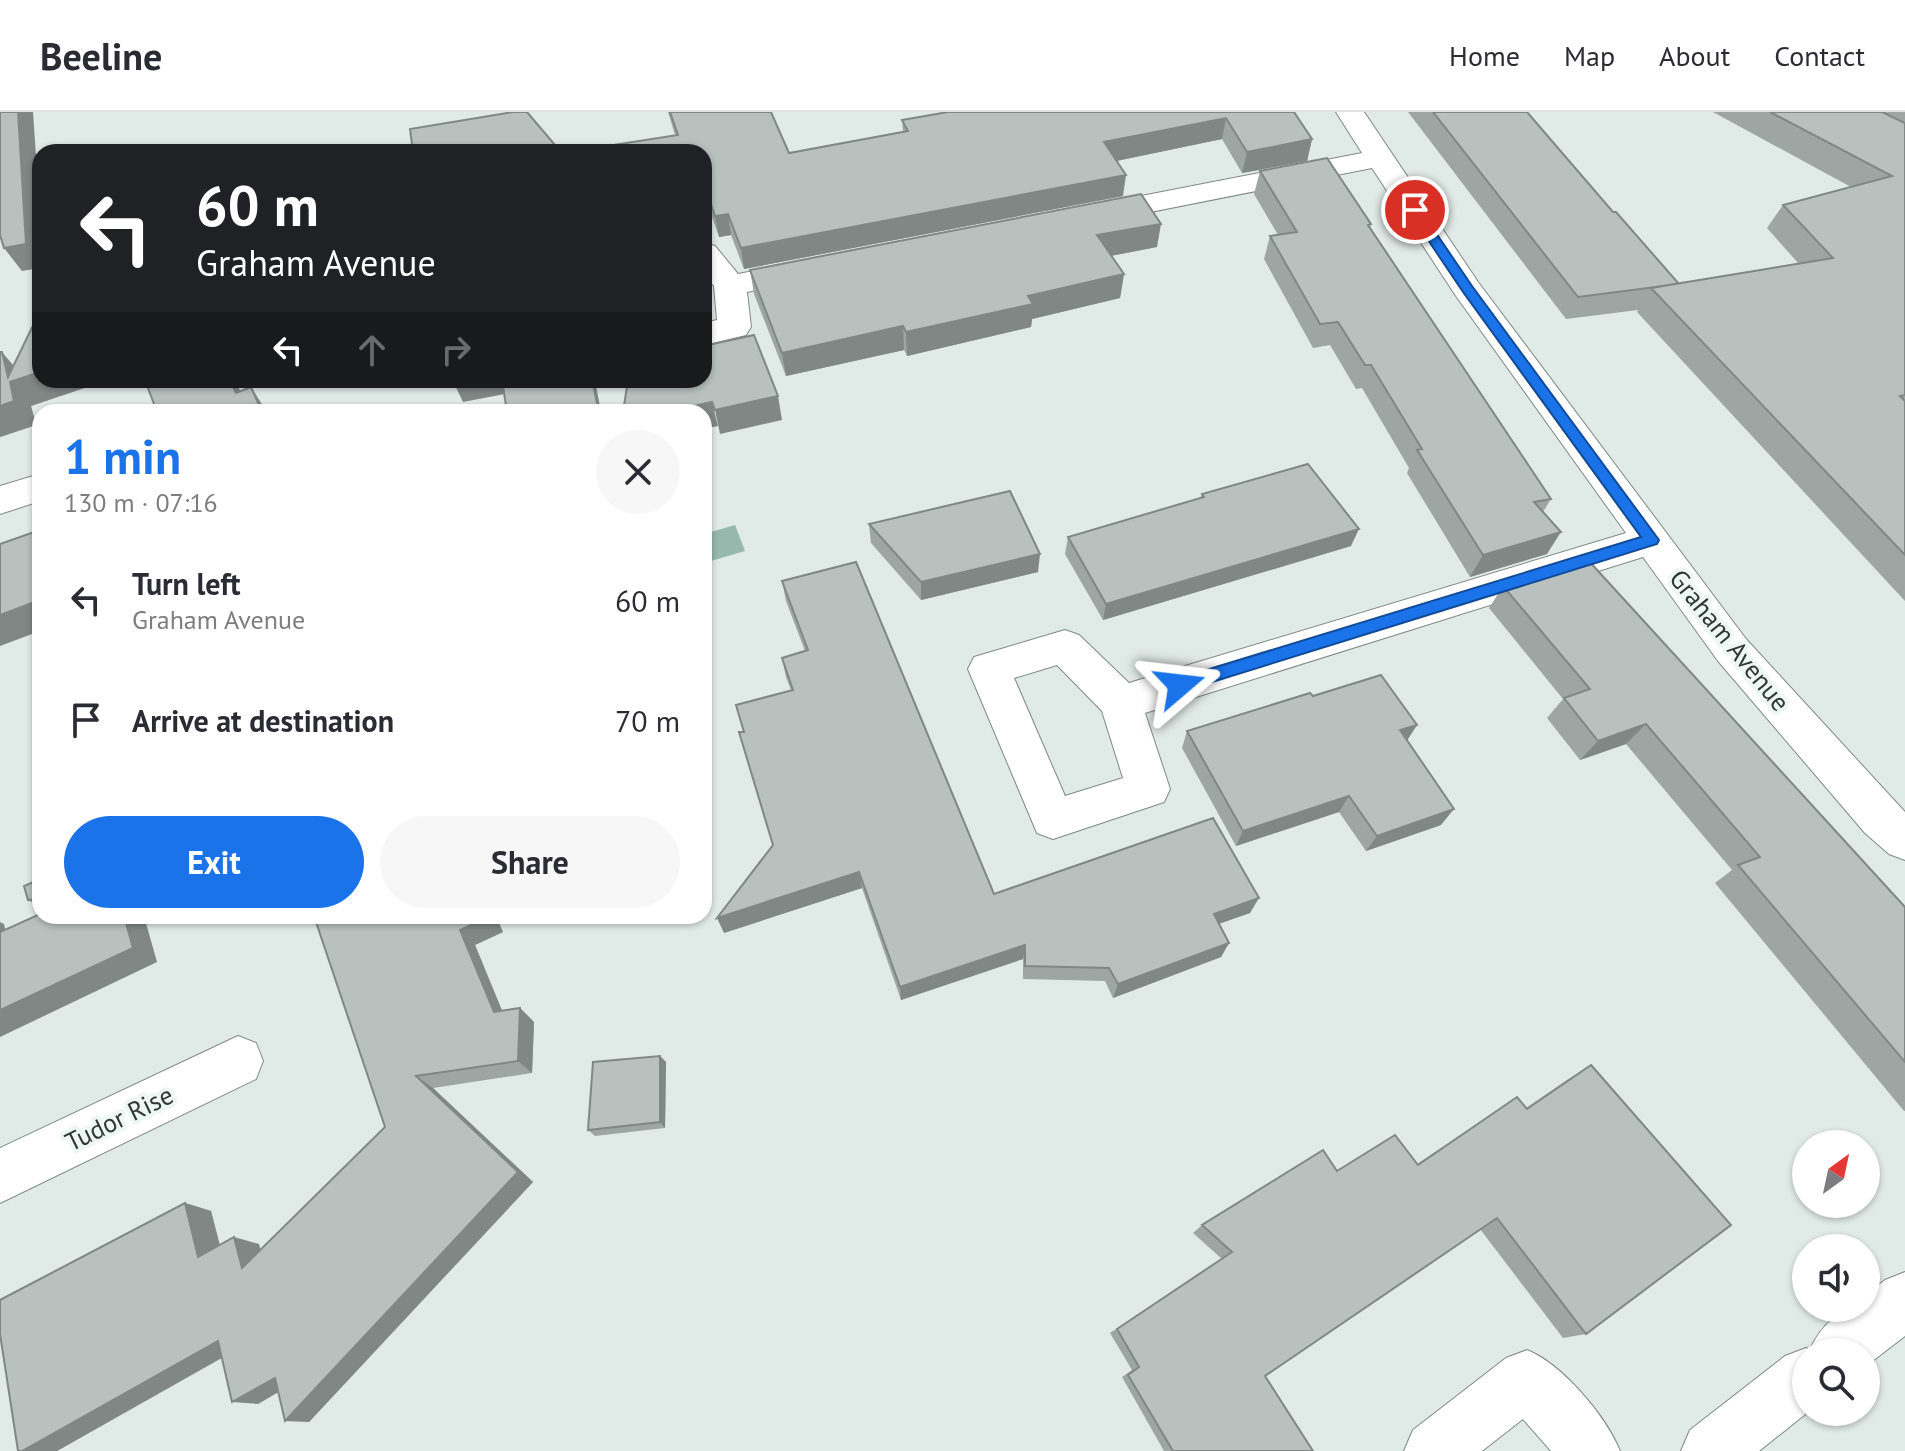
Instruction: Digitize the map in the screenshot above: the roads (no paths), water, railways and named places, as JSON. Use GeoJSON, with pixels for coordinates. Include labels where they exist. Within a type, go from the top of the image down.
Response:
{"type":"FeatureCollection","features":[{"type":"Feature","properties":{"kind":"street","name":"Graham Avenue"},"geometry":{"type":"LineString","coordinates":[[1350,112],[1467,289],[1732,650],[1881,819],[1905,840]]}},
{"type":"Feature","properties":{"kind":"street"},"geometry":{"type":"LineString","coordinates":[[1055,222],[1379,158]]}},
{"type":"Feature","properties":{"kind":"street"},"geometry":{"type":"LineString","coordinates":[[712,263],[730,285],[734,327],[712,332]]}},
{"type":"Feature","properties":{"kind":"street"},"geometry":{"type":"LineString","coordinates":[[730,285],[839,264]]}},
{"type":"Feature","properties":{"kind":"street"},"geometry":{"type":"LineString","coordinates":[[0,500],[32,490]]}},
{"type":"Feature","properties":{"kind":"street"},"geometry":{"type":"LineString","coordinates":[[1121,703],[1651,540]]}},
{"type":"Feature","properties":{"kind":"street","name":"Tudor Rise"},"geometry":{"type":"LineString","coordinates":[[0,1176],[238,1061]]}},
{"type":"Feature","properties":{"kind":"street"},"geometry":{"type":"LineString","coordinates":[[1856,1338],[1905,1300]]}},
{"type":"Feature","properties":{"kind":"street"},"geometry":{"type":"LineString","coordinates":[[1434,1451],[1527,1379],[1590,1451]]}},
{"type":"Feature","properties":{"kind":"street"},"geometry":{"type":"LineString","coordinates":[[1711,1451],[1792,1388]]}}]}
